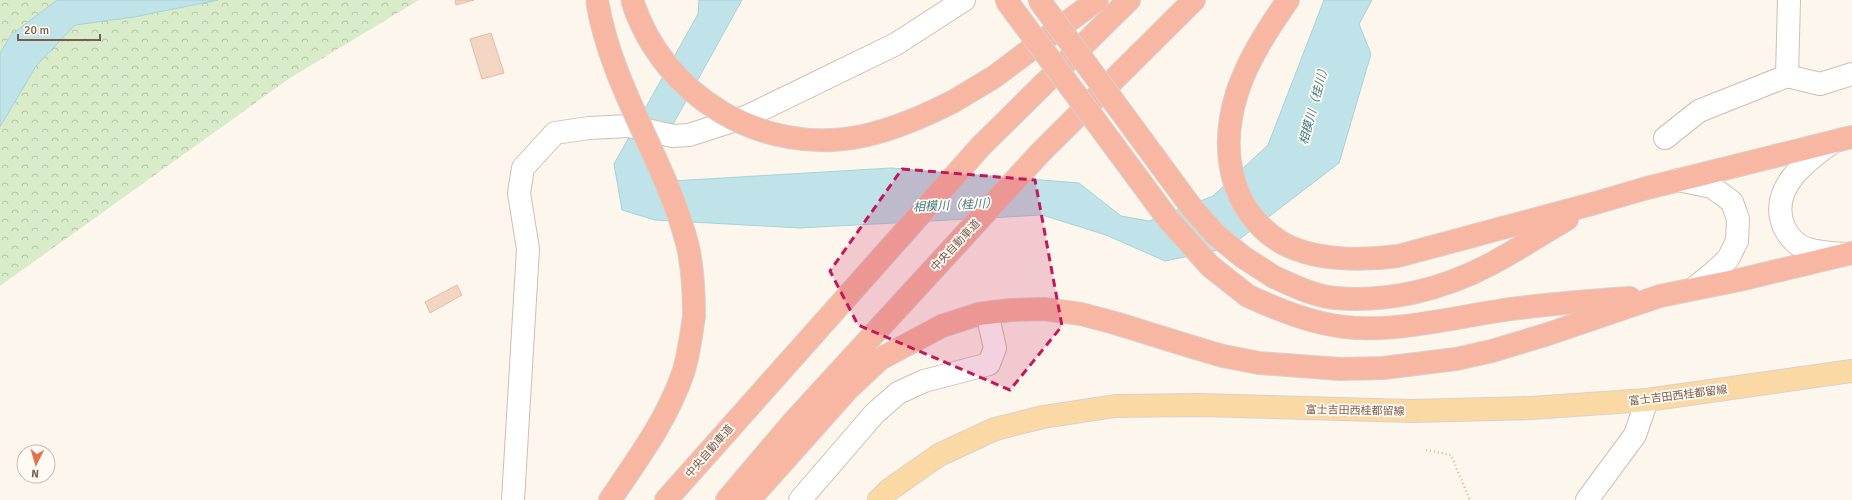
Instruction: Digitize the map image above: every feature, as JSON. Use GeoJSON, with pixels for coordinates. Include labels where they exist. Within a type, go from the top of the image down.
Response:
{"type":"FeatureCollection","features":[{"type":"Feature","properties":{"kind":"highway"},"geometry":{"type":"LineString","coordinates":[[597,0],[606,39],[625,92],[678,212],[688,248],[694,285],[694,316],[690,346],[683,373],[669,407],[649,442],[610,500]]}},
{"type":"Feature","properties":{"kind":"highway"},"geometry":{"type":"LineString","coordinates":[[632,0],[646,36],[659,56],[676,77],[696,95],[718,111],[743,125],[773,134],[800,138],[833,139],[862,136],[889,129],[922,117],[954,101],[994,77],[1097,0]]}},
{"type":"Feature","properties":{"kind":"highway"},"geometry":{"type":"LineString","coordinates":[[1006,0],[1185,240],[1210,266],[1248,296],[1282,312],[1312,322],[1346,327],[1380,327],[1416,324],[1534,305],[1660,296]]}},
{"type":"Feature","properties":{"kind":"highway"},"geometry":{"type":"LineString","coordinates":[[1039,0],[1192,208],[1216,235],[1243,257],[1274,277],[1303,290],[1334,298],[1368,299],[1401,295],[1463,277],[1477,271],[1592,204]]}},
{"type":"Feature","properties":{"kind":"highway","name":"中央自動車道"},"geometry":{"type":"LineString","coordinates":[[666,500],[981,146],[1130,0]]}},
{"type":"Feature","properties":{"kind":"highway","name":"中央自動車道"},"geometry":{"type":"LineString","coordinates":[[727,500],[794,421],[1040,152],[1194,0]]}},
{"type":"Feature","properties":{"kind":"highway"},"geometry":{"type":"LineString","coordinates":[[1288,0],[1248,64],[1237,93],[1229,135],[1231,174],[1238,192],[1262,228],[1280,242],[1302,251],[1349,259],[1374,259],[1398,256],[1678,180],[1843,139]]}},
{"type":"Feature","properties":{"kind":"highway"},"geometry":{"type":"LineString","coordinates":[[749,500],[848,389],[880,359],[942,326],[979,314],[1044,308],[1081,314],[1223,356],[1259,363],[1340,369],[1418,365],[1463,358],[1545,336],[1660,296],[1739,280],[1848,254]]}},
{"type":"Feature","properties":{"kind":"main road","name":"富士吉田西桂都留線"},"geometry":{"type":"LineString","coordinates":[[879,500],[889,490],[939,455],[995,429],[1043,417],[1115,406],[1198,405],[1412,411],[1531,408],[1647,400],[1852,371]]}},
{"type":"Feature","properties":{"kind":"street"},"geometry":{"type":"LineString","coordinates":[[512,500],[528,249],[519,192],[523,168],[555,133],[589,128],[628,126],[673,136],[689,135],[748,116],[896,44],[964,0]]}},
{"type":"Feature","properties":{"kind":"street"},"geometry":{"type":"LineString","coordinates":[[1787,76],[1789,0]]}},
{"type":"Feature","properties":{"kind":"street"},"geometry":{"type":"LineString","coordinates":[[1665,138],[1699,111],[1787,76],[1820,84],[1852,74]]}},
{"type":"Feature","properties":{"kind":"street"},"geometry":{"type":"LineString","coordinates":[[1843,139],[1806,160],[1790,180],[1781,199],[1781,219],[1789,238],[1808,249],[1848,254]]}},
{"type":"Feature","properties":{"kind":"street"},"geometry":{"type":"LineString","coordinates":[[1678,180],[1712,186],[1732,202],[1738,219],[1738,240],[1728,259],[1693,289]]}},
{"type":"Feature","properties":{"kind":"street"},"geometry":{"type":"LineString","coordinates":[[800,500],[875,413],[898,393],[924,381],[989,364],[995,348],[990,326]]}},
{"type":"Feature","properties":{"kind":"street"},"geometry":{"type":"LineString","coordinates":[[1587,500],[1635,435],[1647,400]]}},
{"type":"Feature","properties":{"kind":"path"},"geometry":{"type":"LineString","coordinates":[[1426,450],[1451,455],[1470,500]]}},
{"type":"Feature","properties":{"kind":"highlighted area"},"geometry":{"type":"Polygon","coordinates":[[[902,169],[1035,180],[1062,326],[1010,390],[858,325],[830,271],[902,169]]]}},
{"type":"Feature","properties":{"kind":"green space"},"geometry":{"type":"Polygon","coordinates":[[[0,0],[419,0],[290,78],[0,286],[0,0]]]}},
{"type":"Feature","properties":{"kind":"water"},"geometry":{"type":"Polygon","coordinates":[[[57,0],[218,0],[134,17],[75,25],[36,66],[0,127],[0,53],[11,35],[57,0]]]}},
{"type":"Feature","properties":{"kind":"water","name":"相模川（桂川）"},"geometry":{"type":"Polygon","coordinates":[[[699,0],[742,0],[656,155],[672,181],[891,168],[1079,183],[1121,216],[1149,221],[1213,196],[1268,145],[1324,0],[1372,0],[1359,24],[1371,54],[1339,163],[1228,248],[1165,261],[1106,235],[1042,215],[800,228],[655,220],[622,210],[614,164],[698,14],[699,0]]]}},
{"type":"Feature","properties":{"kind":"building"},"geometry":{"type":"Polygon","coordinates":[[[455,0],[474,0],[456,5],[455,0]]]}},
{"type":"Feature","properties":{"kind":"building"},"geometry":{"type":"Polygon","coordinates":[[[491,33],[504,73],[482,79],[470,39],[491,33]]]}},
{"type":"Feature","properties":{"kind":"building"},"geometry":{"type":"Polygon","coordinates":[[[457,285],[462,295],[430,313],[425,302],[457,285]]]}}]}
